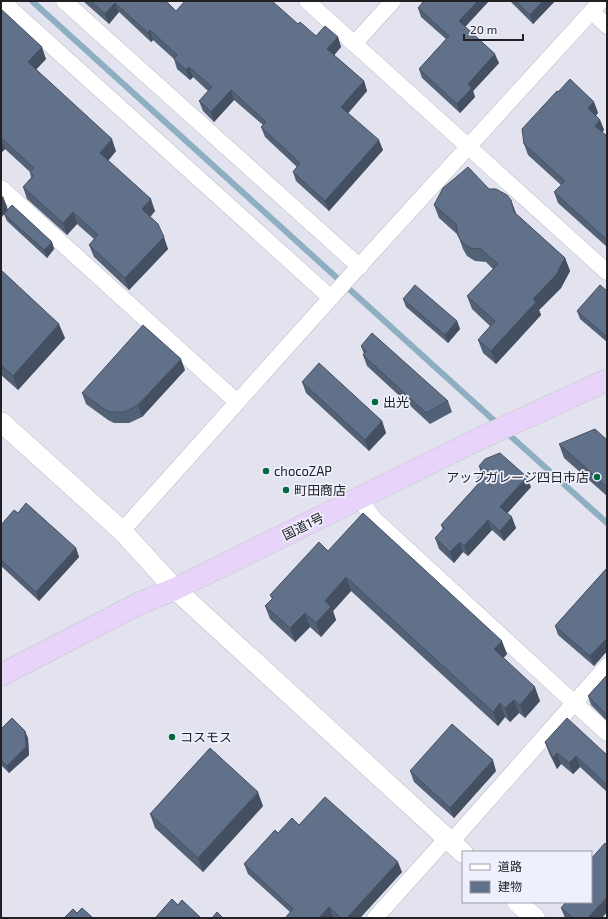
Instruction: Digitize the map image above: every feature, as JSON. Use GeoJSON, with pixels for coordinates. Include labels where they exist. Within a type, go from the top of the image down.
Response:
{"type":"FeatureCollection","features":[{"type":"Feature","properties":{"kind":"highway","name":"国道1号"},"geometry":{"type":"LineString","coordinates":[[1,675],[140,602],[175,589],[480,439],[607,380]]}},
{"type":"Feature","properties":{"kind":"street"},"geometry":{"type":"LineString","coordinates":[[2,1],[333,296]]}},
{"type":"Feature","properties":{"kind":"street"},"geometry":{"type":"LineString","coordinates":[[64,1],[357,270]]}},
{"type":"Feature","properties":{"kind":"street"},"geometry":{"type":"LineString","coordinates":[[307,1],[607,272]]}},
{"type":"Feature","properties":{"kind":"street"},"geometry":{"type":"LineString","coordinates":[[354,44],[393,1]]}},
{"type":"Feature","properties":{"kind":"street"},"geometry":{"type":"LineString","coordinates":[[122,531],[596,6],[607,26]]}},
{"type":"Feature","properties":{"kind":"street"},"geometry":{"type":"LineString","coordinates":[[1,188],[237,402]]}},
{"type":"Feature","properties":{"kind":"street"},"geometry":{"type":"LineString","coordinates":[[1,422],[122,531],[175,589],[454,844]]}},
{"type":"Feature","properties":{"kind":"street"},"geometry":{"type":"LineString","coordinates":[[360,498],[374,519],[607,733]]}},
{"type":"Feature","properties":{"kind":"street"},"geometry":{"type":"LineString","coordinates":[[375,918],[454,844],[607,666]]}},
{"type":"Feature","properties":{"kind":"street"},"geometry":{"type":"LineString","coordinates":[[518,903],[535,918]]}},
{"type":"Feature","properties":{"kind":"building"},"geometry":{"type":"Polygon","coordinates":[[[91,1],[166,1],[176,11],[185,1],[272,1],[298,24],[300,22],[316,36],[325,26],[338,37],[327,49],[364,81],[341,107],[379,140],[325,201],[293,172],[300,163],[261,127],[266,122],[231,90],[211,112],[199,101],[212,87],[189,67],[186,70],[174,59],[177,55],[150,30],[148,33],[115,3],[105,14],[91,1]]]}},
{"type":"Feature","properties":{"kind":"building"},"geometry":{"type":"Polygon","coordinates":[[[424,1],[478,1],[459,21],[495,54],[468,84],[472,88],[457,104],[419,69],[449,36],[418,8],[424,1]]]}},
{"type":"Feature","properties":{"kind":"building"},"geometry":{"type":"Polygon","coordinates":[[[516,1],[543,1],[530,15],[516,1]]]}},
{"type":"Feature","properties":{"kind":"building"},"geometry":{"type":"Polygon","coordinates":[[[1,9],[42,47],[28,62],[112,139],[100,153],[151,199],[142,209],[158,224],[164,237],[125,278],[89,245],[98,235],[73,212],[63,223],[23,187],[33,176],[30,172],[34,168],[1,138],[1,9]]]}},
{"type":"Feature","properties":{"kind":"building"},"geometry":{"type":"Polygon","coordinates":[[[570,79],[594,102],[588,108],[600,120],[595,126],[607,136],[607,240],[554,192],[565,181],[524,144],[522,129],[570,79]]]}},
{"type":"Feature","properties":{"kind":"building"},"geometry":{"type":"Polygon","coordinates":[[[468,167],[489,189],[496,189],[507,195],[511,200],[514,212],[565,258],[556,275],[533,299],[536,302],[491,351],[478,340],[495,321],[467,296],[498,264],[481,249],[470,248],[463,243],[458,236],[456,224],[434,205],[443,188],[468,167]]]}},
{"type":"Feature","properties":{"kind":"building"},"geometry":{"type":"Polygon","coordinates":[[[12,205],[52,242],[44,250],[4,214],[12,205]]]}},
{"type":"Feature","properties":{"kind":"building"},"geometry":{"type":"Polygon","coordinates":[[[1,270],[59,324],[13,376],[1,365],[1,270]]]}},
{"type":"Feature","properties":{"kind":"building"},"geometry":{"type":"Polygon","coordinates":[[[415,285],[457,321],[445,335],[403,299],[415,285]]]}},
{"type":"Feature","properties":{"kind":"building"},"geometry":{"type":"Polygon","coordinates":[[[600,285],[607,291],[607,337],[577,311],[600,285]]]}},
{"type":"Feature","properties":{"kind":"building"},"geometry":{"type":"Polygon","coordinates":[[[143,325],[181,359],[138,405],[125,412],[110,412],[82,393],[143,325]]]}},
{"type":"Feature","properties":{"kind":"building"},"geometry":{"type":"Polygon","coordinates":[[[372,333],[448,401],[426,413],[363,355],[366,351],[361,346],[372,333]]]}},
{"type":"Feature","properties":{"kind":"building"},"geometry":{"type":"Polygon","coordinates":[[[319,363],[382,421],[365,440],[302,382],[319,363]]]}},
{"type":"Feature","properties":{"kind":"building"},"geometry":{"type":"Polygon","coordinates":[[[595,429],[607,440],[607,487],[559,444],[595,429]]]}},
{"type":"Feature","properties":{"kind":"building"},"geometry":{"type":"Polygon","coordinates":[[[500,453],[527,477],[500,507],[512,517],[500,531],[488,520],[464,546],[460,542],[450,552],[435,538],[444,528],[441,525],[480,482],[477,479],[484,471],[479,466],[485,459],[500,453]]]}},
{"type":"Feature","properties":{"kind":"building"},"geometry":{"type":"Polygon","coordinates":[[[26,503],[76,548],[36,592],[1,560],[1,525],[14,510],[18,513],[26,503]]]}},
{"type":"Feature","properties":{"kind":"building"},"geometry":{"type":"Polygon","coordinates":[[[363,513],[502,641],[494,649],[535,687],[520,705],[514,700],[505,708],[500,703],[493,712],[346,577],[325,601],[331,607],[316,623],[305,613],[290,628],[265,606],[273,598],[270,595],[319,542],[328,551],[363,513]]]}},
{"type":"Feature","properties":{"kind":"building"},"geometry":{"type":"Polygon","coordinates":[[[607,568],[607,638],[590,656],[555,626],[607,568]]]}},
{"type":"Feature","properties":{"kind":"building"},"geometry":{"type":"Polygon","coordinates":[[[607,675],[607,715],[588,696],[607,675]]]}},
{"type":"Feature","properties":{"kind":"building"},"geometry":{"type":"Polygon","coordinates":[[[12,718],[25,731],[26,747],[7,766],[1,760],[1,729],[12,718]]]}},
{"type":"Feature","properties":{"kind":"building"},"geometry":{"type":"Polygon","coordinates":[[[567,718],[607,755],[607,785],[576,756],[569,763],[557,753],[553,758],[545,742],[567,718]]]}},
{"type":"Feature","properties":{"kind":"building"},"geometry":{"type":"Polygon","coordinates":[[[452,724],[493,760],[450,808],[410,771],[452,724]]]}},
{"type":"Feature","properties":{"kind":"building"},"geometry":{"type":"Polygon","coordinates":[[[210,748],[258,792],[198,858],[150,814],[210,748]]]}},
{"type":"Feature","properties":{"kind":"building"},"geometry":{"type":"Polygon","coordinates":[[[325,797],[398,862],[347,918],[341,918],[329,907],[319,918],[285,918],[293,909],[244,864],[275,830],[278,833],[292,818],[299,825],[325,797]]]}},
{"type":"Feature","properties":{"kind":"building"},"geometry":{"type":"Polygon","coordinates":[[[605,843],[607,845],[607,897],[588,918],[573,918],[561,908],[565,903],[592,903],[592,858],[605,843]]]}},
{"type":"Feature","properties":{"kind":"building"},"geometry":{"type":"Polygon","coordinates":[[[172,899],[178,905],[182,900],[201,918],[157,918],[156,917],[172,899]]]}},
{"type":"Feature","properties":{"kind":"building"},"geometry":{"type":"Polygon","coordinates":[[[82,908],[93,918],[64,918],[73,909],[77,913],[82,908]]]}},
{"type":"Feature","properties":{"kind":"building"},"geometry":{"type":"Polygon","coordinates":[[[217,912],[223,918],[212,918],[217,912]]]}},
{"type":"Feature","properties":{"kind":"waterway"},"geometry":{"type":"LineString","coordinates":[[32,1],[499,425]]}},
{"type":"Feature","properties":{"kind":"waterway"},"geometry":{"type":"LineString","coordinates":[[506,432],[607,523]]}},
{"type":"Feature","properties":{"kind":"place","name":"出光"},"geometry":{"type":"Point","coordinates":[375,402]}},
{"type":"Feature","properties":{"kind":"place","name":"chocoZAP"},"geometry":{"type":"Point","coordinates":[266,471]}},
{"type":"Feature","properties":{"kind":"place","name":"アップガレージ四日市店"},"geometry":{"type":"Point","coordinates":[597,477]}},
{"type":"Feature","properties":{"kind":"place","name":"町田商店"},"geometry":{"type":"Point","coordinates":[286,490]}},
{"type":"Feature","properties":{"kind":"place","name":"コスモス"},"geometry":{"type":"Point","coordinates":[172,737]}}]}
